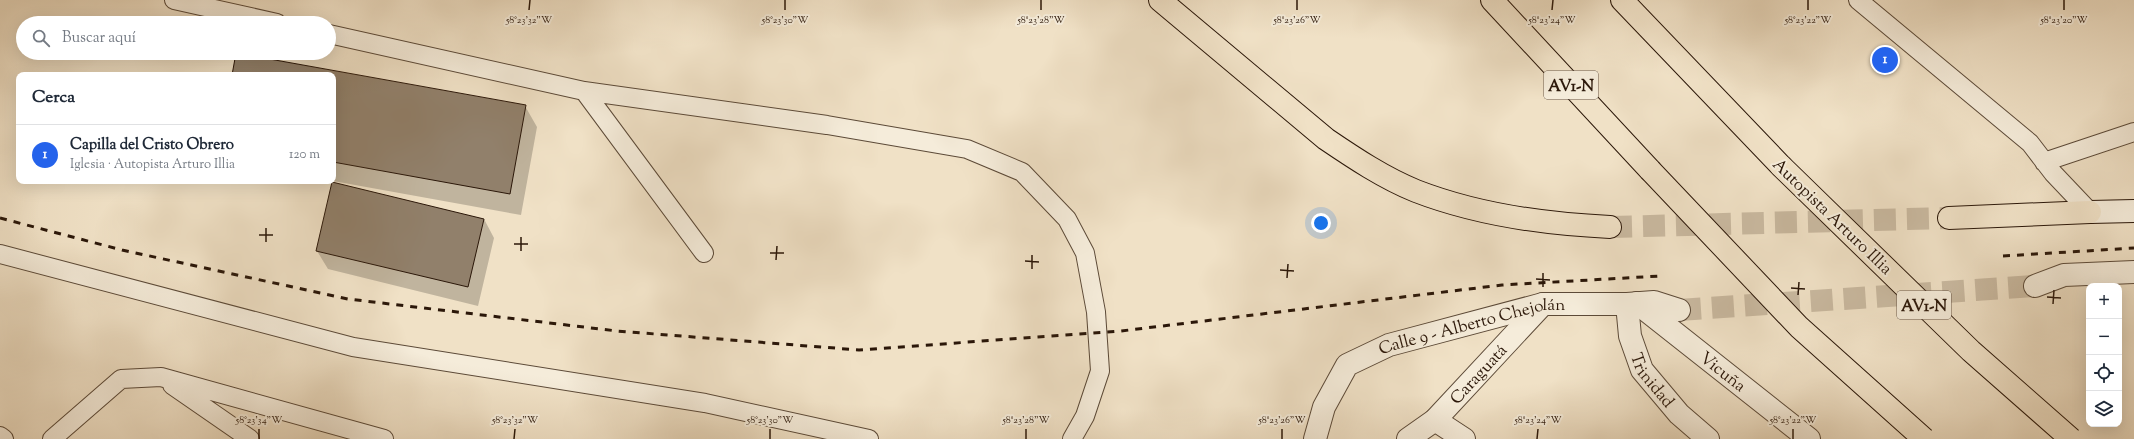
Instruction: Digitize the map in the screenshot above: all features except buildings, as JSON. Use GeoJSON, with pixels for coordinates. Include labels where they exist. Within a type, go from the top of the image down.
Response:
{"type":"FeatureCollection","features":[{"type":"Feature","properties":{"kind":"highway"},"geometry":{"type":"LineString","coordinates":[[1160,0],[1326,139],[1354,158],[1414,190],[1480,211],[1515,218],[1569,225],[1610,227]]}},
{"type":"Feature","properties":{"kind":"highway","name":"AV1-N"},"geometry":{"type":"LineString","coordinates":[[1492,0],[1799,327],[1924,439]]}},
{"type":"Feature","properties":{"kind":"highway","name":"Autopista Arturo Illia"},"geometry":{"type":"LineString","coordinates":[[1622,0],[1781,166],[1971,351],[2071,439]]}},
{"type":"Feature","properties":{"kind":"highway"},"geometry":{"type":"LineString","coordinates":[[1949,218],[2090,212]]}},
{"type":"Feature","properties":{"kind":"street"},"geometry":{"type":"LineString","coordinates":[[2090,212],[2134,211]]}},
{"type":"Feature","properties":{"kind":"street"},"geometry":{"type":"LineString","coordinates":[[2035,286],[2064,275],[2134,272]]}},
{"type":"Feature","properties":{"kind":"street","name":"Calle 9 - Alberto Chejolán"},"geometry":{"type":"LineString","coordinates":[[1315,439],[1324,407],[1348,365],[1389,345],[1543,304],[1632,304],[1654,302],[1679,310]]}},
{"type":"Feature","properties":{"kind":"street","name":"Caraguatá"},"geometry":{"type":"LineString","coordinates":[[1408,439],[1435,420],[1543,304]]}},
{"type":"Feature","properties":{"kind":"street","name":"Trinidad"},"geometry":{"type":"LineString","coordinates":[[1632,304],[1630,336],[1642,370],[1679,414],[1708,439]]}},
{"type":"Feature","properties":{"kind":"street","name":"Vicuña"},"geometry":{"type":"LineString","coordinates":[[1632,304],[1809,439]]}},
{"type":"Feature","properties":{"kind":"street"},"geometry":{"type":"LineString","coordinates":[[1435,420],[1464,439]]}},
{"type":"Feature","properties":{"kind":"lane"},"geometry":{"type":"LineString","coordinates":[[174,0],[246,16]]}},
{"type":"Feature","properties":{"kind":"lane"},"geometry":{"type":"LineString","coordinates":[[1858,0],[2030,143],[2044,162],[2090,212]]}},
{"type":"Feature","properties":{"kind":"lane"},"geometry":{"type":"LineString","coordinates":[[336,36],[584,91],[827,125],[967,149],[1022,172],[1067,219],[1085,253],[1096,312],[1100,371],[1085,416],[1072,439]]}},
{"type":"Feature","properties":{"kind":"lane"},"geometry":{"type":"LineString","coordinates":[[584,91],[704,253]]}},
{"type":"Feature","properties":{"kind":"lane"},"geometry":{"type":"LineString","coordinates":[[2044,162],[2134,132]]}},
{"type":"Feature","properties":{"kind":"lane"},"geometry":{"type":"LineString","coordinates":[[0,254],[353,348],[705,403],[869,439]]}},
{"type":"Feature","properties":{"kind":"lane"},"geometry":{"type":"LineString","coordinates":[[161,377],[250,439]]}},
{"type":"Feature","properties":{"kind":"lane"},"geometry":{"type":"LineString","coordinates":[[52,439],[121,379],[161,377],[384,439]]}},
{"type":"Feature","properties":{"kind":"lane"},"geometry":{"type":"LineString","coordinates":[[0,436],[4,439]]}},
{"type":"Feature","properties":{"kind":"tunnel"},"geometry":{"type":"LineString","coordinates":[[1610,227],[1949,218]]}},
{"type":"Feature","properties":{"kind":"tunnel"},"geometry":{"type":"LineString","coordinates":[[1679,310],[2035,286]]}},
{"type":"Feature","properties":{"kind":"railway"},"geometry":{"type":"LineString","coordinates":[[0,218],[122,250],[348,299],[617,331],[859,350],[1121,331],[1502,285],[1660,276]]}},
{"type":"Feature","properties":{"kind":"railway"},"geometry":{"type":"LineString","coordinates":[[2003,256],[2134,248]]}},
{"type":"Feature","properties":{"kind":"place","name":"Capilla del Cristo Obrero"},"geometry":{"type":"Point","coordinates":[1885,60]}}]}
